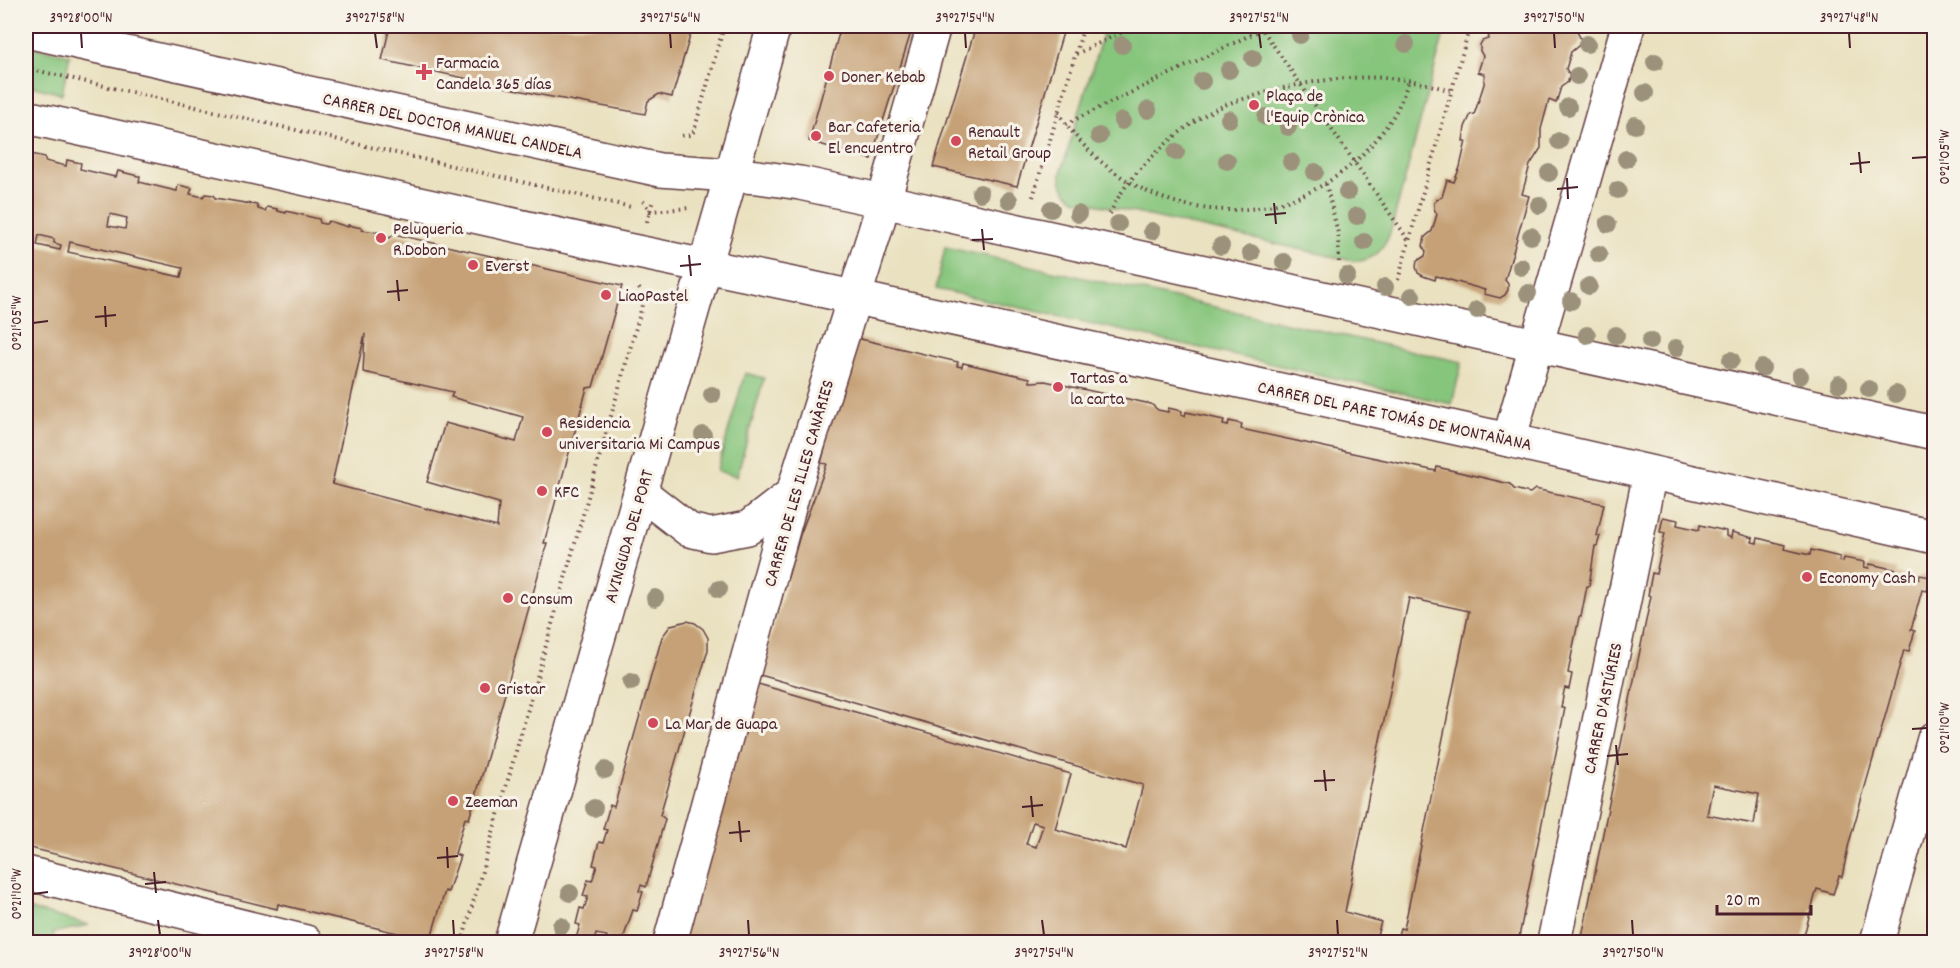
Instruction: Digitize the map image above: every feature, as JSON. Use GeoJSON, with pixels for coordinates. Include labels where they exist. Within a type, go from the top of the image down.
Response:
{"type":"FeatureCollection","features":[{"type":"Feature","properties":{"kind":"main road","name":"AVINGUDA DEL PORT"},"geometry":{"type":"LineString","coordinates":[[512,942],[774,26]]}},
{"type":"Feature","properties":{"kind":"main road","name":"CARRER DE LES ILLES CANÀRIES"},"geometry":{"type":"LineString","coordinates":[[670,942],[793,492],[854,298],[934,26]]}},
{"type":"Feature","properties":{"kind":"main road"},"geometry":{"type":"LineString","coordinates":[[1509,440],[1628,26]]}},
{"type":"Feature","properties":{"kind":"main road","name":"CARRER DEL DOCTOR MANUEL CANDELA"},"geometry":{"type":"LineString","coordinates":[[26,31],[660,170],[800,183],[883,201]]}},
{"type":"Feature","properties":{"kind":"main road"},"geometry":{"type":"LineString","coordinates":[[26,117],[854,298]]}},
{"type":"Feature","properties":{"kind":"main road"},"geometry":{"type":"LineString","coordinates":[[883,201],[1935,433]]}},
{"type":"Feature","properties":{"kind":"main road","name":"CARRER DEL PARE TOMÁS DE MONTAÑANA"},"geometry":{"type":"LineString","coordinates":[[854,298],[1509,440],[1935,537]]}},
{"type":"Feature","properties":{"kind":"main road","name":"CARRER D'ASTÚRIES"},"geometry":{"type":"LineString","coordinates":[[1554,942],[1650,473]]}},
{"type":"Feature","properties":{"kind":"main road"},"geometry":{"type":"LineString","coordinates":[[640,492],[689,530],[711,535],[748,528],[793,492]]}},
{"type":"Feature","properties":{"kind":"main road"},"geometry":{"type":"LineString","coordinates":[[1877,942],[1935,739]]}},
{"type":"Feature","properties":{"kind":"main road"},"geometry":{"type":"LineString","coordinates":[[26,873],[306,942]]}},
{"type":"Feature","properties":{"kind":"path"},"geometry":{"type":"LineString","coordinates":[[677,136],[690,135],[694,131],[724,26]]}},
{"type":"Feature","properties":{"kind":"path"},"geometry":{"type":"LineString","coordinates":[[1033,197],[1084,26]]}},
{"type":"Feature","properties":{"kind":"path"},"geometry":{"type":"LineString","coordinates":[[1075,54],[1136,26]]}},
{"type":"Feature","properties":{"kind":"path"},"geometry":{"type":"LineString","coordinates":[[1066,124],[1261,27],[1269,26]]}},
{"type":"Feature","properties":{"kind":"path"},"geometry":{"type":"LineString","coordinates":[[1398,280],[1470,26]]}},
{"type":"Feature","properties":{"kind":"path"},"geometry":{"type":"LineString","coordinates":[[1261,27],[1409,241]]}},
{"type":"Feature","properties":{"kind":"path"},"geometry":{"type":"LineString","coordinates":[[26,69],[631,207]]}},
{"type":"Feature","properties":{"kind":"path"},"geometry":{"type":"LineString","coordinates":[[1110,214],[1116,200],[1142,166],[1166,144],[1223,105],[1301,84],[1338,79],[1409,80],[1452,91]]}},
{"type":"Feature","properties":{"kind":"path"},"geometry":{"type":"LineString","coordinates":[[1058,112],[1081,144],[1130,183],[1180,204],[1219,210],[1238,210],[1273,205],[1308,194],[1326,184],[1355,162],[1394,116],[1409,80]]}},
{"type":"Feature","properties":{"kind":"path"},"geometry":{"type":"LineString","coordinates":[[1326,184],[1338,233],[1339,266]]}},
{"type":"Feature","properties":{"kind":"path"},"geometry":{"type":"LineString","coordinates":[[646,225],[655,191]]}},
{"type":"Feature","properties":{"kind":"path"},"geometry":{"type":"LineString","coordinates":[[462,942],[641,310],[642,292],[635,284]]}},
{"type":"Feature","properties":{"kind":"green space","name":"Plaça de l'Equip Crònica"},"geometry":{"type":"Polygon","coordinates":[[[1105,26],[1446,26],[1391,230],[1378,253],[1367,259],[1353,261],[1077,200],[1070,195],[1064,189],[1061,173],[1105,26]]]}},
{"type":"Feature","properties":{"kind":"green space"},"geometry":{"type":"Polygon","coordinates":[[[26,46],[70,55],[62,94],[26,85],[26,46]]]}},
{"type":"Feature","properties":{"kind":"green space"},"geometry":{"type":"Polygon","coordinates":[[[945,247],[1462,362],[1452,404],[936,289],[945,247]]]}},
{"type":"Feature","properties":{"kind":"green space"},"geometry":{"type":"Polygon","coordinates":[[[745,373],[764,378],[737,476],[717,471],[745,373]]]}},
{"type":"Feature","properties":{"kind":"green space"},"geometry":{"type":"Polygon","coordinates":[[[26,908],[89,925],[53,933],[55,942],[26,942],[26,908]]]}},
{"type":"Feature","properties":{"kind":"building"},"geometry":{"type":"Polygon","coordinates":[[[390,26],[693,26],[672,97],[659,94],[648,101],[645,114],[541,95],[382,60],[390,26]]]}},
{"type":"Feature","properties":{"kind":"building"},"geometry":{"type":"Polygon","coordinates":[[[841,26],[913,26],[871,159],[809,141],[841,26]]]}},
{"type":"Feature","properties":{"kind":"building"},"geometry":{"type":"Polygon","coordinates":[[[976,26],[1065,26],[1017,186],[933,167],[976,26]]]}},
{"type":"Feature","properties":{"kind":"building"},"geometry":{"type":"Polygon","coordinates":[[[1492,26],[1579,26],[1577,31],[1581,40],[1571,52],[1566,69],[1569,74],[1568,82],[1561,87],[1556,103],[1549,100],[1541,129],[1541,148],[1530,165],[1522,194],[1529,196],[1505,280],[1508,290],[1500,298],[1484,294],[1485,290],[1436,276],[1435,280],[1423,276],[1418,273],[1416,267],[1417,261],[1425,256],[1423,246],[1425,237],[1432,231],[1437,214],[1434,203],[1442,197],[1447,180],[1454,182],[1460,167],[1466,141],[1463,141],[1465,127],[1471,114],[1474,115],[1484,84],[1485,74],[1478,72],[1483,56],[1480,45],[1482,41],[1488,39],[1492,26]]]}},
{"type":"Feature","properties":{"kind":"building"},"geometry":{"type":"Polygon","coordinates":[[[26,153],[45,157],[45,161],[66,166],[67,160],[81,163],[80,169],[115,177],[118,171],[140,176],[139,182],[172,190],[177,191],[178,185],[192,188],[190,194],[203,197],[205,194],[214,195],[215,198],[257,205],[258,209],[265,211],[267,207],[277,209],[286,213],[286,211],[319,219],[320,223],[324,224],[329,221],[348,227],[348,225],[383,233],[384,236],[390,238],[394,234],[622,286],[593,387],[587,388],[544,543],[547,543],[485,765],[469,819],[465,818],[455,854],[460,856],[448,892],[445,891],[430,941],[278,904],[277,909],[26,847],[26,153]],[[110,214],[108,226],[125,229],[127,218],[110,214]],[[39,235],[37,245],[60,250],[61,245],[54,243],[54,239],[39,235]],[[70,242],[68,252],[181,277],[183,268],[70,242]],[[365,334],[332,484],[497,527],[499,503],[427,482],[445,423],[516,442],[523,417],[451,397],[453,392],[363,372],[365,334]]]}},
{"type":"Feature","properties":{"kind":"building"},"geometry":{"type":"Polygon","coordinates":[[[852,337],[958,362],[957,366],[962,367],[963,363],[1030,378],[1030,382],[1045,381],[1151,404],[1158,410],[1168,412],[1168,408],[1182,411],[1181,415],[1185,416],[1186,412],[1224,420],[1223,425],[1228,426],[1229,421],[1242,424],[1241,429],[1436,471],[1437,467],[1510,484],[1514,489],[1530,493],[1535,489],[1604,504],[1597,536],[1600,536],[1595,546],[1589,586],[1587,586],[1581,617],[1579,617],[1568,673],[1572,674],[1569,689],[1565,688],[1564,691],[1561,708],[1565,708],[1518,942],[1396,942],[1400,928],[1404,929],[1469,611],[1409,598],[1345,912],[1381,922],[1375,942],[676,942],[758,684],[1071,774],[1055,829],[1126,849],[1143,785],[760,675],[800,535],[827,464],[821,463],[825,448],[821,447],[852,337]],[[1033,822],[1026,844],[1036,847],[1043,825],[1033,822]]]}},
{"type":"Feature","properties":{"kind":"building"},"geometry":{"type":"Polygon","coordinates":[[[1663,517],[1678,520],[1677,525],[1699,530],[1700,525],[1726,531],[1726,536],[1731,538],[1732,532],[1753,538],[1752,542],[1757,543],[1758,538],[1785,545],[1784,549],[1810,555],[1811,550],[1840,557],[1839,561],[1843,562],[1844,558],[1865,562],[1864,567],[1869,568],[1870,564],[1897,570],[1896,574],[1919,579],[1920,575],[1931,577],[1927,591],[1922,590],[1911,630],[1915,631],[1909,651],[1904,650],[1849,843],[1842,877],[1839,876],[1833,894],[1817,889],[1802,942],[1581,942],[1651,596],[1648,595],[1652,573],[1656,574],[1665,533],[1660,532],[1663,517]],[[1713,785],[1707,815],[1754,824],[1759,794],[1713,785]]]}},
{"type":"Feature","properties":{"kind":"building"},"geometry":{"type":"Polygon","coordinates":[[[687,621],[703,629],[708,638],[708,650],[660,815],[665,819],[646,887],[641,885],[639,891],[643,892],[637,911],[633,910],[622,942],[605,942],[607,936],[596,934],[594,942],[575,942],[580,925],[576,924],[580,908],[584,909],[588,897],[583,896],[588,880],[592,881],[597,866],[593,865],[599,842],[603,843],[607,830],[603,829],[610,805],[614,807],[662,637],[671,625],[687,621]]]}},
{"type":"Feature","properties":{"kind":"building"},"geometry":{"type":"Polygon","coordinates":[[[184,936],[205,942],[174,942],[183,939],[184,936]]]}},
{"type":"Feature","properties":{"kind":"place","name":"Farmacia Candela 365 días"},"geometry":{"type":"Point","coordinates":[424,72]}},
{"type":"Feature","properties":{"kind":"place","name":"Doner Kebab"},"geometry":{"type":"Point","coordinates":[829,76]}},
{"type":"Feature","properties":{"kind":"place","name":"Plaça de l'Equip Crònica"},"geometry":{"type":"Point","coordinates":[1254,105]}},
{"type":"Feature","properties":{"kind":"place","name":"Bar Cafeteria El encuentro"},"geometry":{"type":"Point","coordinates":[816,136]}},
{"type":"Feature","properties":{"kind":"place","name":"Renault Retail Group"},"geometry":{"type":"Point","coordinates":[956,141]}},
{"type":"Feature","properties":{"kind":"place","name":"Peluqueria R.Dobon"},"geometry":{"type":"Point","coordinates":[381,238]}},
{"type":"Feature","properties":{"kind":"place","name":"Everst"},"geometry":{"type":"Point","coordinates":[473,265]}},
{"type":"Feature","properties":{"kind":"place","name":"LiaoPastel"},"geometry":{"type":"Point","coordinates":[606,295]}},
{"type":"Feature","properties":{"kind":"place","name":"Tartas a la carta"},"geometry":{"type":"Point","coordinates":[1058,387]}},
{"type":"Feature","properties":{"kind":"place","name":"Residencia universitaria Mi Campus"},"geometry":{"type":"Point","coordinates":[547,432]}},
{"type":"Feature","properties":{"kind":"place","name":"KFC"},"geometry":{"type":"Point","coordinates":[542,491]}},
{"type":"Feature","properties":{"kind":"place","name":"Economy Cash"},"geometry":{"type":"Point","coordinates":[1807,577]}},
{"type":"Feature","properties":{"kind":"place","name":"Consum"},"geometry":{"type":"Point","coordinates":[508,598]}},
{"type":"Feature","properties":{"kind":"place","name":"Gristar"},"geometry":{"type":"Point","coordinates":[485,688]}},
{"type":"Feature","properties":{"kind":"place","name":"La Mar de Guapa"},"geometry":{"type":"Point","coordinates":[653,723]}},
{"type":"Feature","properties":{"kind":"place","name":"Zeeman"},"geometry":{"type":"Point","coordinates":[453,801]}}]}
